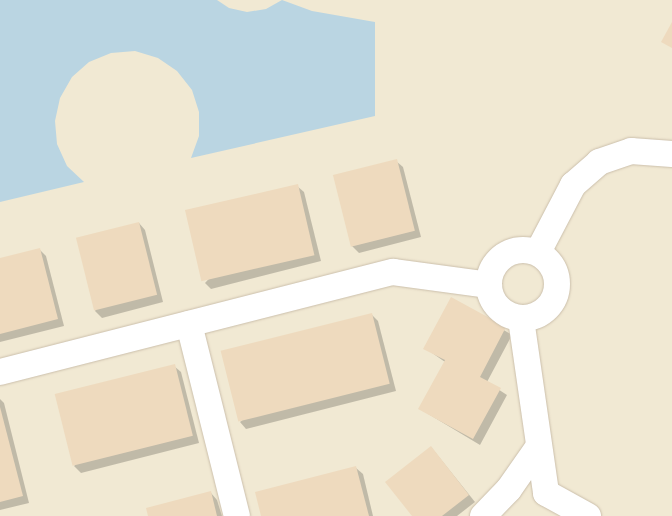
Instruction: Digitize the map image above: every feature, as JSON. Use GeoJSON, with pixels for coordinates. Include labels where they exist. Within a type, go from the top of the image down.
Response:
{"type":"FeatureCollection","features":[{"type":"Feature","properties":{"kind":"street"},"geometry":{"type":"LineString","coordinates":[[538,252],[573,185],[599,162],[631,151],[672,154]]}},
{"type":"Feature","properties":{"kind":"street"},"geometry":{"type":"LineString","coordinates":[[515,250],[538,252],[554,269],[557,292],[544,311],[521,319],[498,308],[491,298],[489,285],[496,263],[504,255],[515,250]]}},
{"type":"Feature","properties":{"kind":"street"},"geometry":{"type":"LineString","coordinates":[[0,372],[393,272],[489,285]]}},
{"type":"Feature","properties":{"kind":"street"},"geometry":{"type":"LineString","coordinates":[[521,319],[546,493],[588,516]]}},
{"type":"Feature","properties":{"kind":"street"},"geometry":{"type":"LineString","coordinates":[[189,324],[237,516]]}},
{"type":"Feature","properties":{"kind":"street"},"geometry":{"type":"LineString","coordinates":[[483,516],[509,489],[539,446]]}},
{"type":"Feature","properties":{"kind":"shaded area"},"geometry":{"type":"Polygon","coordinates":[[[0,0],[672,0],[672,516],[0,516],[0,0]]]}},
{"type":"Feature","properties":{"kind":"water"},"geometry":{"type":"Polygon","coordinates":[[[0,0],[217,0],[229,8],[247,12],[266,9],[282,0],[312,11],[375,22],[375,116],[191,158],[199,136],[199,112],[192,90],[177,71],[158,58],[135,51],[111,53],[89,62],[72,77],[60,98],[55,121],[57,144],[67,166],[84,182],[0,202],[0,0]]]}},
{"type":"Feature","properties":{"kind":"building"},"geometry":{"type":"Polygon","coordinates":[[[672,22],[672,48],[661,42],[672,22]]]}},
{"type":"Feature","properties":{"kind":"building"},"geometry":{"type":"Polygon","coordinates":[[[397,159],[415,231],[351,247],[333,175],[397,159]]]}},
{"type":"Feature","properties":{"kind":"building"},"geometry":{"type":"Polygon","coordinates":[[[298,184],[314,255],[201,281],[185,210],[298,184]]]}},
{"type":"Feature","properties":{"kind":"building"},"geometry":{"type":"Polygon","coordinates":[[[139,222],[157,295],[94,310],[76,238],[139,222]]]}},
{"type":"Feature","properties":{"kind":"building"},"geometry":{"type":"Polygon","coordinates":[[[40,248],[58,319],[0,334],[0,258],[40,248]]]}},
{"type":"Feature","properties":{"kind":"building"},"geometry":{"type":"Polygon","coordinates":[[[451,297],[506,327],[480,377],[501,388],[473,439],[418,409],[445,360],[423,349],[451,297]]]}},
{"type":"Feature","properties":{"kind":"building"},"geometry":{"type":"Polygon","coordinates":[[[372,313],[390,384],[238,422],[221,351],[372,313]]]}},
{"type":"Feature","properties":{"kind":"building"},"geometry":{"type":"Polygon","coordinates":[[[175,364],[193,436],[73,466],[55,394],[175,364]]]}},
{"type":"Feature","properties":{"kind":"building"},"geometry":{"type":"Polygon","coordinates":[[[0,407],[23,496],[0,502],[0,407]]]}},
{"type":"Feature","properties":{"kind":"building"},"geometry":{"type":"Polygon","coordinates":[[[431,446],[469,495],[442,516],[412,516],[385,482],[431,446]]]}},
{"type":"Feature","properties":{"kind":"building"},"geometry":{"type":"Polygon","coordinates":[[[356,466],[369,516],[261,516],[255,492],[356,466]]]}},
{"type":"Feature","properties":{"kind":"building"},"geometry":{"type":"Polygon","coordinates":[[[211,491],[217,516],[148,516],[146,508],[211,491]]]}}]}
